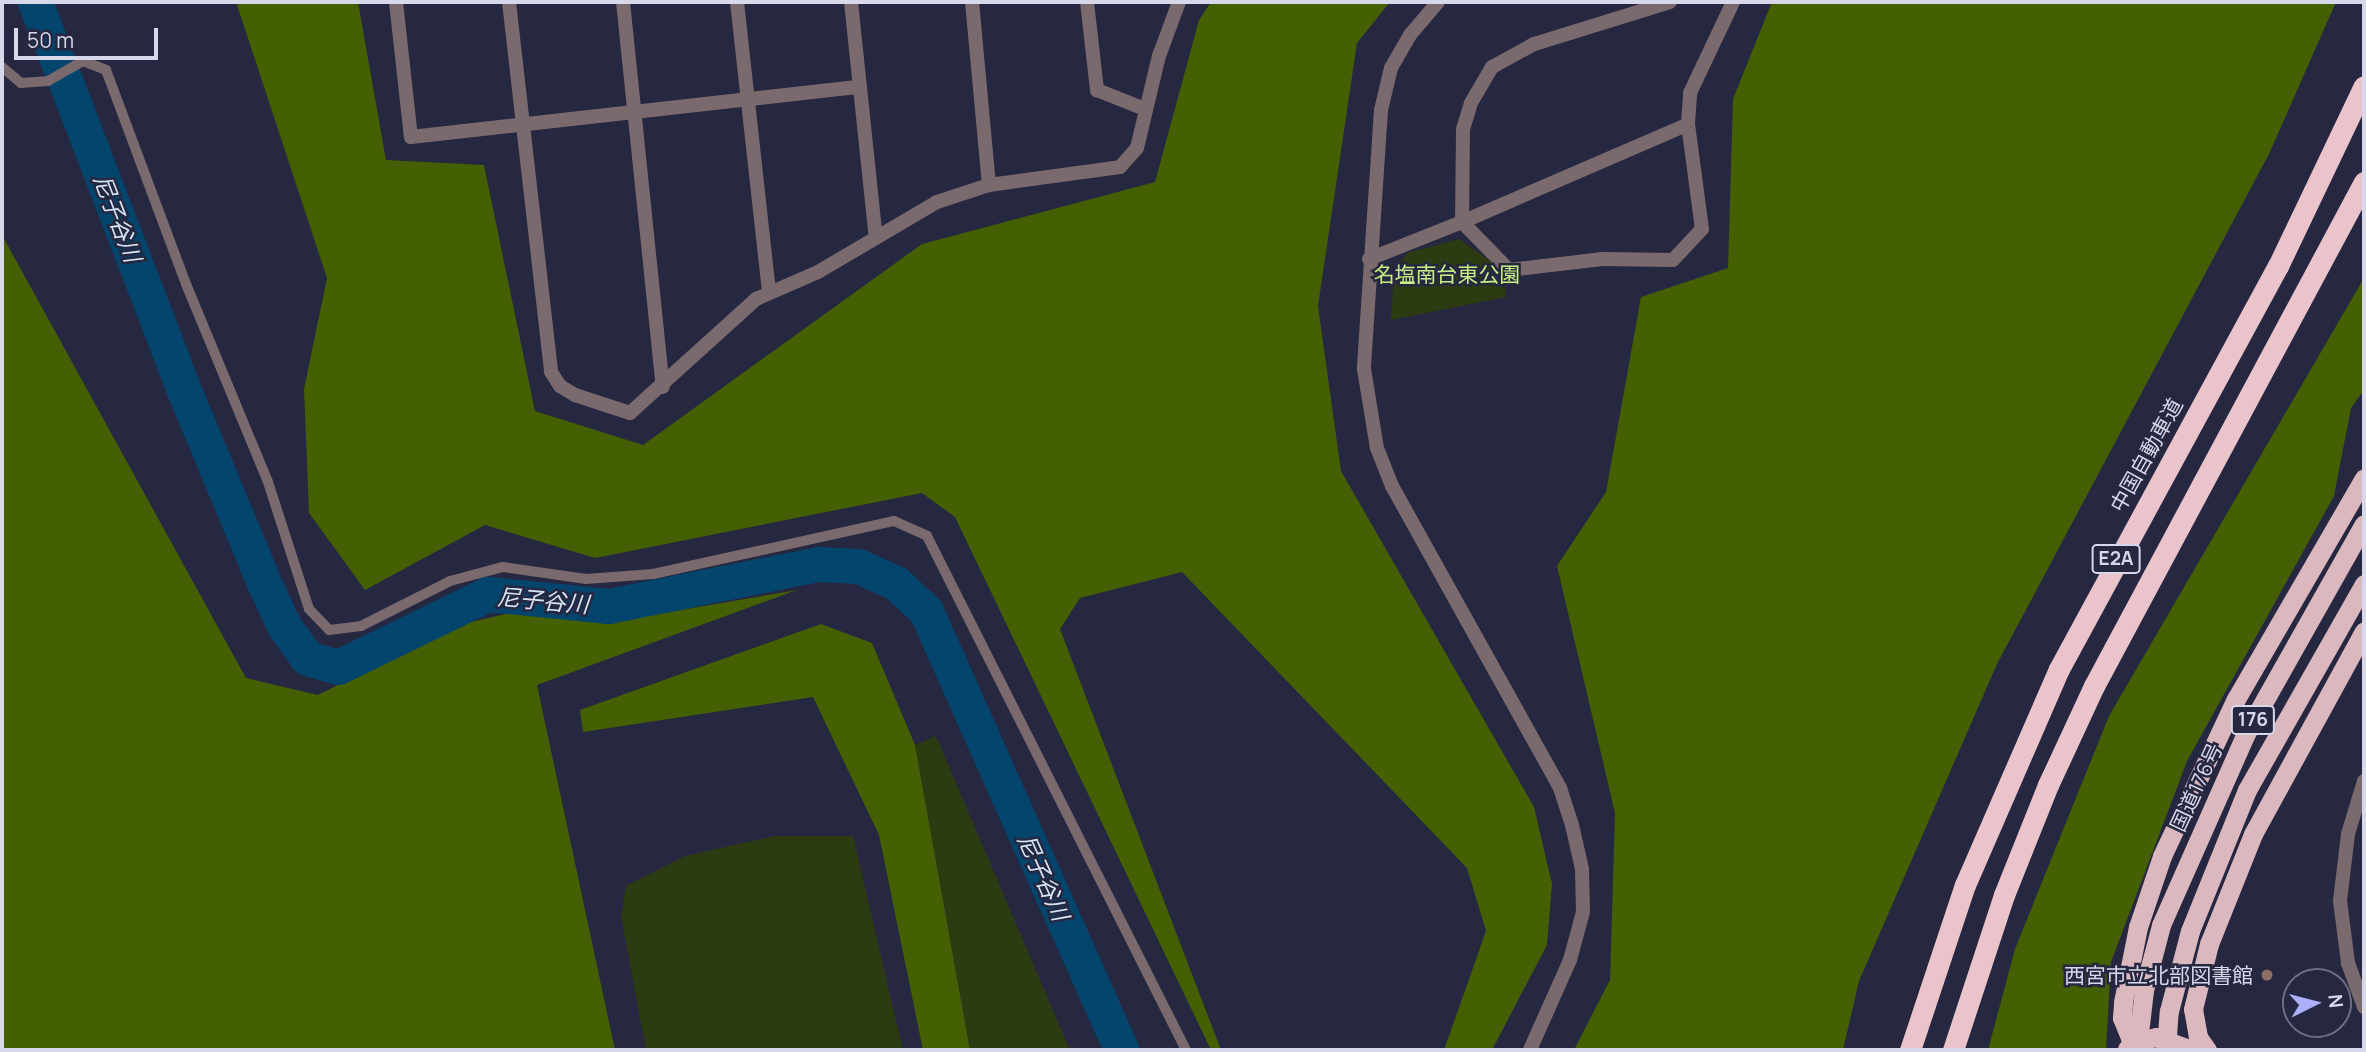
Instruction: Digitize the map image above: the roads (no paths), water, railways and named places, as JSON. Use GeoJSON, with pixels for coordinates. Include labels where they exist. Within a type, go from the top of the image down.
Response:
{"type":"FeatureCollection","features":[{"type":"Feature","properties":{"kind":"highway","name":"中国自動車道"},"geometry":{"type":"LineString","coordinates":[[1910,1050],[1965,885],[2059,669],[2278,266],[2364,86]]}},
{"type":"Feature","properties":{"kind":"highway","name":"E2A"},"geometry":{"type":"LineString","coordinates":[[1953,1050],[2004,895],[2088,698],[2364,182]]}},
{"type":"Feature","properties":{"kind":"highway"},"geometry":{"type":"LineString","coordinates":[[2190,1050],[2156,1037],[2132,1049],[2123,1002],[2138,927],[2162,856],[2236,699],[2364,478]]}},
{"type":"Feature","properties":{"kind":"highway","name":"国道176号"},"geometry":{"type":"LineString","coordinates":[[2132,1049],[2161,925],[2245,735],[2364,524]]}},
{"type":"Feature","properties":{"kind":"highway","name":"176"},"geometry":{"type":"LineString","coordinates":[[2166,1050],[2169,1012],[2190,931],[2247,790],[2364,584]]}},
{"type":"Feature","properties":{"kind":"highway"},"geometry":{"type":"LineString","coordinates":[[2207,1050],[2198,1037],[2193,1009],[2209,944],[2253,834],[2364,631]]}},
{"type":"Feature","properties":{"kind":"street"},"geometry":{"type":"LineString","coordinates":[[396,2],[411,137],[859,88]]}},
{"type":"Feature","properties":{"kind":"street"},"geometry":{"type":"LineString","coordinates":[[509,2],[551,372],[560,386],[575,395],[617,411],[630,413],[663,387],[769,291],[818,272],[937,202],[989,186],[1120,167],[1137,148],[1146,109],[1179,2]]}},
{"type":"Feature","properties":{"kind":"street"},"geometry":{"type":"LineString","coordinates":[[623,2],[663,387]]}},
{"type":"Feature","properties":{"kind":"street"},"geometry":{"type":"LineString","coordinates":[[737,2],[769,291]]}},
{"type":"Feature","properties":{"kind":"street"},"geometry":{"type":"LineString","coordinates":[[850,2],[876,238]]}},
{"type":"Feature","properties":{"kind":"street"},"geometry":{"type":"LineString","coordinates":[[972,2],[989,186]]}},
{"type":"Feature","properties":{"kind":"street"},"geometry":{"type":"LineString","coordinates":[[1087,2],[1097,90],[1146,109]]}},
{"type":"Feature","properties":{"kind":"street"},"geometry":{"type":"LineString","coordinates":[[1438,2],[1410,35],[1391,68],[1381,110],[1369,259],[1364,369],[1377,449],[1423,547],[1560,788],[1582,869],[1583,912],[1570,960],[1530,1050]]}},
{"type":"Feature","properties":{"kind":"street"},"geometry":{"type":"LineString","coordinates":[[1670,2],[1534,44],[1492,67],[1471,103],[1463,130],[1462,222],[1509,270],[1602,259],[1673,260],[1702,229],[1688,124],[1690,93],[1734,2]]}},
{"type":"Feature","properties":{"kind":"street"},"geometry":{"type":"LineString","coordinates":[[1369,259],[1462,222],[1688,124]]}},
{"type":"Feature","properties":{"kind":"street"},"geometry":{"type":"LineString","coordinates":[[2364,781],[2348,834],[2340,901],[2348,963],[2364,1007]]}},
{"type":"Feature","properties":{"kind":"lane"},"geometry":{"type":"LineString","coordinates":[[2,67],[21,83],[48,81],[83,61],[107,70],[186,284],[268,482],[309,609],[329,629],[361,626],[450,581],[503,566],[586,579],[653,574],[894,522],[927,537],[1186,1050]]}},
{"type":"Feature","properties":{"kind":"waterway","name":"尼子谷川"},"geometry":{"type":"LineString","coordinates":[[35,2],[183,388],[266,587],[284,626],[307,658],[338,667],[488,594],[608,606],[819,564],[858,566],[896,583],[926,611],[1121,1050]]}},
{"type":"Feature","properties":{"kind":"place","name":"西宮市立北部図書館"},"geometry":{"type":"Point","coordinates":[2267,975]}},
{"type":"Feature","properties":{"kind":"park label","name":"名塩南台東公園"},"geometry":{"type":"Point","coordinates":[1447,274]}}]}
